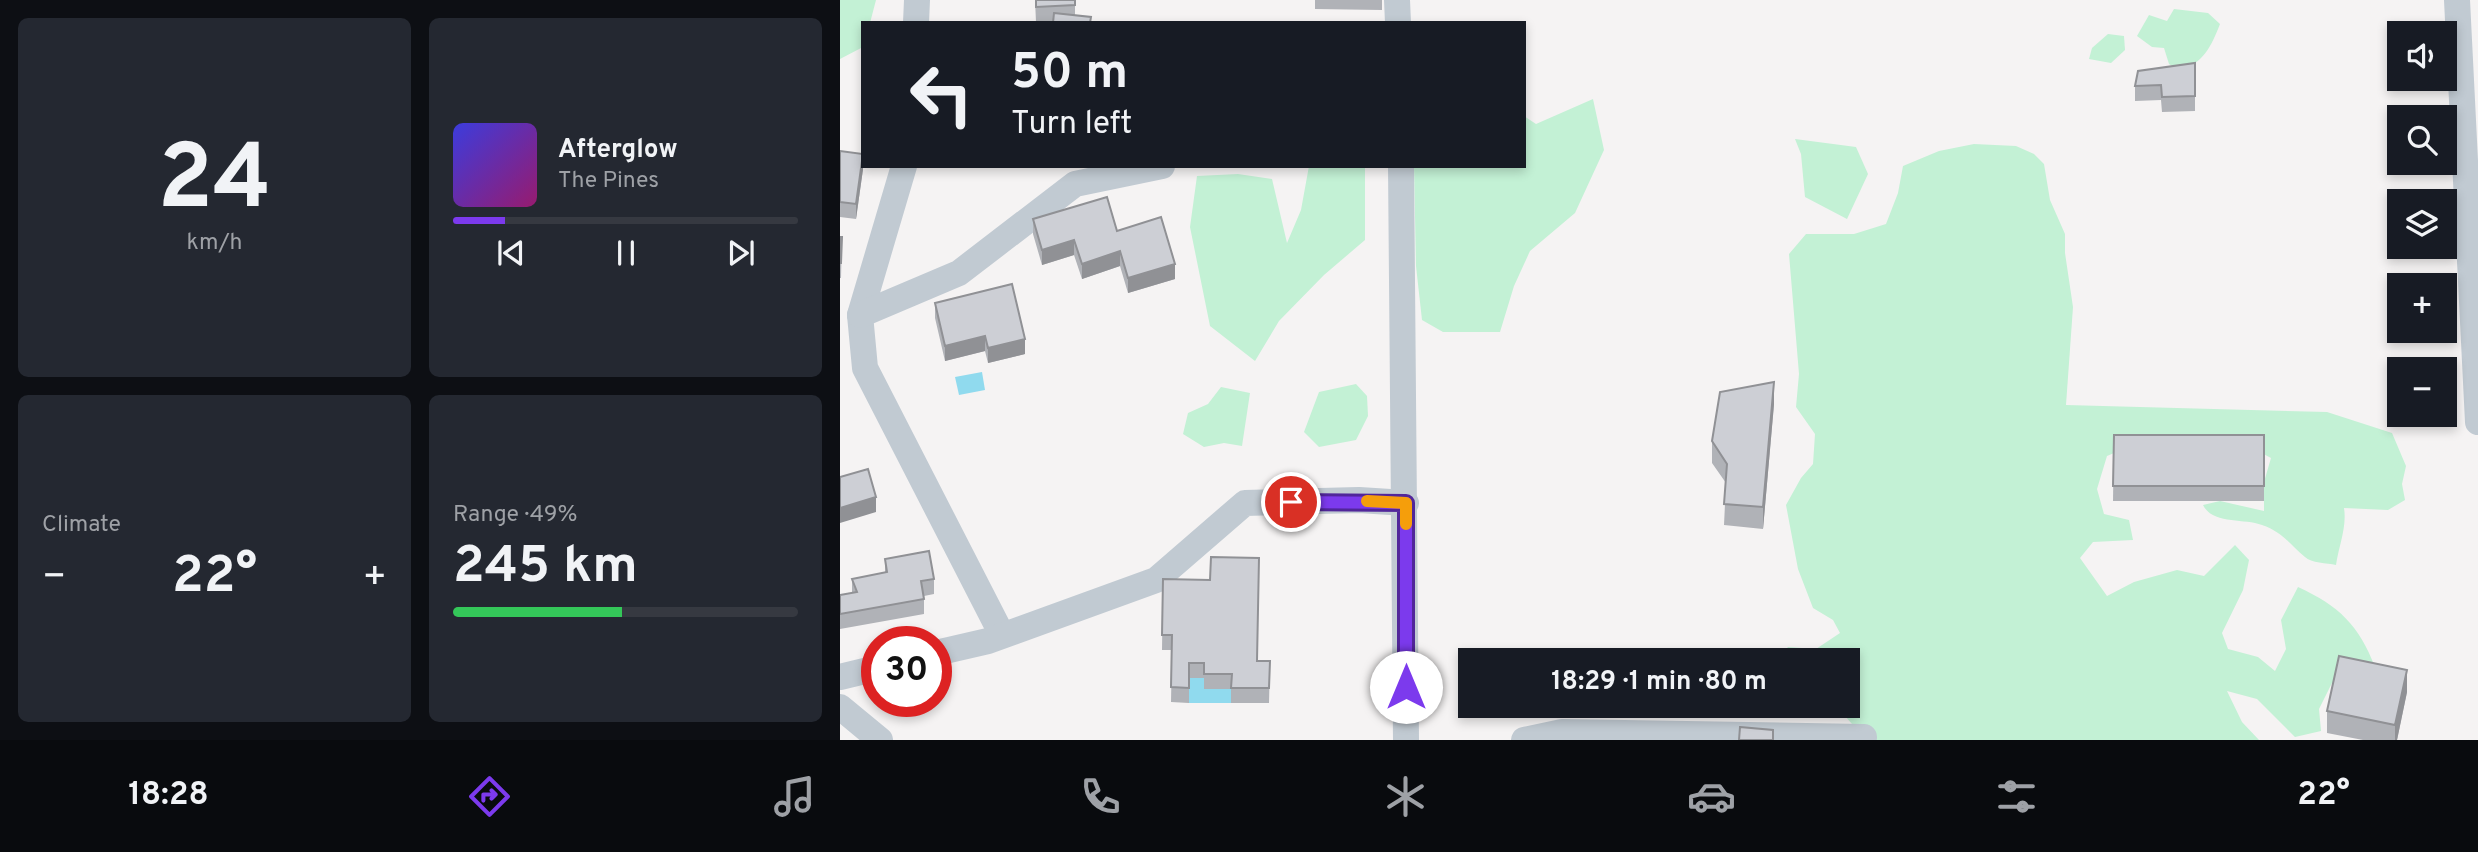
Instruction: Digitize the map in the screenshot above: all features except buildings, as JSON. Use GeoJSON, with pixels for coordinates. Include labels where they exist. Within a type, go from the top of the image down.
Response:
{"type":"FeatureCollection","features":[{"type":"Feature","properties":{"kind":"street"},"geometry":{"type":"LineString","coordinates":[[915,21],[917,0]]}},
{"type":"Feature","properties":{"kind":"street"},"geometry":{"type":"LineString","coordinates":[[1397,0],[1398,21]]}},
{"type":"Feature","properties":{"kind":"street"},"geometry":{"type":"LineString","coordinates":[[2457,0],[2469,76],[2478,422]]}},
{"type":"Feature","properties":{"kind":"street"},"geometry":{"type":"LineString","coordinates":[[903,168],[860,316],[865,369],[1002,635]]}},
{"type":"Feature","properties":{"kind":"street"},"geometry":{"type":"LineString","coordinates":[[860,316],[959,273],[1075,184],[1152,168]]}},
{"type":"Feature","properties":{"kind":"street"},"geometry":{"type":"LineString","coordinates":[[1401,168],[1406,740]]}},
{"type":"Feature","properties":{"kind":"street"},"geometry":{"type":"LineString","coordinates":[[952,649],[1002,635],[1156,580],[1245,503],[1359,500],[1406,503]]}},
{"type":"Feature","properties":{"kind":"street"},"geometry":{"type":"LineString","coordinates":[[840,677],[861,672]]}},
{"type":"Feature","properties":{"kind":"street"},"geometry":{"type":"LineString","coordinates":[[840,707],[880,740]]}},
{"type":"Feature","properties":{"kind":"street"},"geometry":{"type":"LineString","coordinates":[[1524,740],[1562,732],[1864,737]]}},
{"type":"Feature","properties":{"kind":"green space"},"geometry":{"type":"Polygon","coordinates":[[[840,0],[876,0],[871,21],[861,21],[861,48],[840,59],[840,0]]]}},
{"type":"Feature","properties":{"kind":"green space"},"geometry":{"type":"Polygon","coordinates":[[[2174,9],[2208,13],[2220,24],[2206,53],[2180,71],[2169,64],[2164,48],[2152,47],[2137,36],[2149,15],[2167,21],[2174,9]]]}},
{"type":"Feature","properties":{"kind":"green space"},"geometry":{"type":"Polygon","coordinates":[[[2108,34],[2124,36],[2125,50],[2111,63],[2089,59],[2092,48],[2108,34]]]}},
{"type":"Feature","properties":{"kind":"green space"},"geometry":{"type":"Polygon","coordinates":[[[1593,99],[1604,150],[1575,213],[1530,251],[1514,286],[1500,332],[1443,332],[1422,320],[1416,266],[1414,168],[1526,168],[1526,117],[1536,124],[1593,99]]]}},
{"type":"Feature","properties":{"kind":"green space"},"geometry":{"type":"Polygon","coordinates":[[[1795,139],[1856,147],[1868,174],[1847,219],[1805,197],[1801,154],[1795,139]]]}},
{"type":"Feature","properties":{"kind":"green space"},"geometry":{"type":"Polygon","coordinates":[[[1974,144],[2016,146],[2034,154],[2044,164],[2050,200],[2065,234],[2073,307],[2066,405],[2327,412],[2392,433],[2406,466],[2402,484],[2405,500],[2388,510],[2344,508],[2344,529],[2336,565],[2308,559],[2269,528],[2214,516],[2203,505],[2220,501],[2264,511],[2264,482],[2271,458],[2256,450],[2140,442],[2107,456],[2097,489],[2104,514],[2129,520],[2133,540],[2093,542],[2080,558],[2107,596],[2134,582],[2177,570],[2204,576],[2235,545],[2249,560],[2243,590],[2222,633],[2228,649],[2258,657],[2275,671],[2286,649],[2281,620],[2298,587],[2325,602],[2346,618],[2354,628],[2375,667],[2332,683],[2319,709],[2321,731],[2295,737],[2257,699],[2227,691],[2242,722],[2259,740],[1866,740],[1847,718],[1860,718],[1860,648],[1818,648],[1840,633],[1833,620],[1813,608],[1798,569],[1786,505],[1801,478],[1813,464],[1815,434],[1796,407],[1799,374],[1789,254],[1806,234],[1854,234],[1886,224],[1898,193],[1903,166],[1939,151],[1974,144]]]}},
{"type":"Feature","properties":{"kind":"green space"},"geometry":{"type":"Polygon","coordinates":[[[1309,168],[1365,168],[1365,240],[1324,275],[1279,321],[1255,361],[1210,326],[1190,227],[1197,176],[1238,174],[1272,179],[1287,243],[1301,210],[1309,168]]]}},
{"type":"Feature","properties":{"kind":"green space"},"geometry":{"type":"Polygon","coordinates":[[[1356,384],[1367,396],[1368,416],[1356,440],[1319,447],[1304,432],[1319,392],[1356,384]]]}},
{"type":"Feature","properties":{"kind":"green space"},"geometry":{"type":"Polygon","coordinates":[[[1221,387],[1250,393],[1242,446],[1224,443],[1204,447],[1183,434],[1188,413],[1208,404],[1221,387]]]}},
{"type":"Feature","properties":{"kind":"water"},"geometry":{"type":"Polygon","coordinates":[[[982,372],[985,390],[959,395],[955,377],[982,372]]]}},
{"type":"Feature","properties":{"kind":"water"},"geometry":{"type":"Polygon","coordinates":[[[1189,678],[1204,678],[1205,689],[1232,689],[1231,703],[1189,703],[1189,678]]]}},
{"type":"Feature","properties":{"kind":"slow traffic"},"geometry":{"type":"LineString","coordinates":[[1367,501],[1406,503],[1406,524]]}},
{"type":"Feature","properties":{"kind":"route"},"geometry":{"type":"LineString","coordinates":[[1291,502],[1359,500],[1406,503],[1406,687]]}}]}
